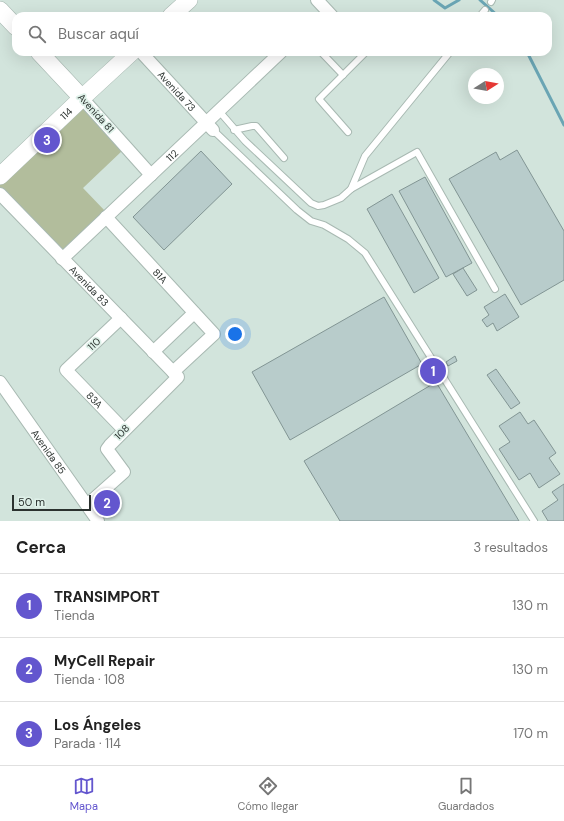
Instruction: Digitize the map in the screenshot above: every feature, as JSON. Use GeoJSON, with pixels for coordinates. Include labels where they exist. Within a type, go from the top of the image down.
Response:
{"type":"FeatureCollection","features":[{"type":"Feature","properties":{"kind":"main road"},"geometry":{"type":"LineString","coordinates":[[176,12],[189,0]]}},
{"type":"Feature","properties":{"kind":"main road"},"geometry":{"type":"LineString","coordinates":[[0,10],[12,23]]}},
{"type":"Feature","properties":{"kind":"main road","name":"Avenida 81"},"geometry":{"type":"LineString","coordinates":[[43,56],[82,98]]}},
{"type":"Feature","properties":{"kind":"main road","name":"114"},"geometry":{"type":"LineString","coordinates":[[0,176],[128,56]]}},
{"type":"Feature","properties":{"kind":"street"},"geometry":{"type":"LineString","coordinates":[[317,0],[325,12]]}},
{"type":"Feature","properties":{"kind":"street","name":"Avenida 73"},"geometry":{"type":"LineString","coordinates":[[145,56],[210,126]]}},
{"type":"Feature","properties":{"kind":"street","name":"112"},"geometry":{"type":"LineString","coordinates":[[62,259],[151,175],[210,126],[219,111],[277,56]]}},
{"type":"Feature","properties":{"kind":"street","name":"Avenida 81"},"geometry":{"type":"LineString","coordinates":[[82,98],[151,175]]}},
{"type":"Feature","properties":{"kind":"street","name":"Avenida 83"},"geometry":{"type":"LineString","coordinates":[[0,194],[175,375]]}},
{"type":"Feature","properties":{"kind":"street","name":"81A"},"geometry":{"type":"LineString","coordinates":[[106,217],[214,334]]}},
{"type":"Feature","properties":{"kind":"street"},"geometry":{"type":"LineString","coordinates":[[153,352],[194,313]]}},
{"type":"Feature","properties":{"kind":"street","name":"110"},"geometry":{"type":"LineString","coordinates":[[66,370],[121,318]]}},
{"type":"Feature","properties":{"kind":"street","name":"108"},"geometry":{"type":"LineString","coordinates":[[87,505],[124,472],[107,449],[214,334]]}},
{"type":"Feature","properties":{"kind":"street","name":"83A"},"geometry":{"type":"LineString","coordinates":[[66,370],[124,430]]}},
{"type":"Feature","properties":{"kind":"street","name":"Avenida 85"},"geometry":{"type":"LineString","coordinates":[[0,382],[98,521]]}},
{"type":"Feature","properties":{"kind":"lane"},"geometry":{"type":"LineString","coordinates":[[325,56],[343,75]]}},
{"type":"Feature","properties":{"kind":"lane"},"geometry":{"type":"LineString","coordinates":[[348,132],[319,99],[362,56]]}},
{"type":"Feature","properties":{"kind":"lane"},"geometry":{"type":"LineString","coordinates":[[351,190],[365,156],[447,56]]}},
{"type":"Feature","properties":{"kind":"lane"},"geometry":{"type":"LineString","coordinates":[[219,111],[234,130],[311,203],[318,206],[341,198],[351,190],[417,152],[495,289]]}},
{"type":"Feature","properties":{"kind":"lane"},"geometry":{"type":"LineString","coordinates":[[210,126],[296,210],[311,221],[348,239],[365,253],[534,521]]}},
{"type":"Feature","properties":{"kind":"lane"},"geometry":{"type":"LineString","coordinates":[[234,130],[256,126],[284,158]]}},
{"type":"Feature","properties":{"kind":"green space"},"geometry":{"type":"Polygon","coordinates":[[[80,105],[123,150],[83,188],[106,212],[62,254],[0,188],[0,181],[80,105]]]}},
{"type":"Feature","properties":{"kind":"building"},"geometry":{"type":"Polygon","coordinates":[[[517,150],[564,231],[564,280],[521,305],[449,179],[496,152],[500,160],[517,150]]]}},
{"type":"Feature","properties":{"kind":"building"},"geometry":{"type":"Polygon","coordinates":[[[201,151],[232,184],[164,250],[133,217],[201,151]]]}},
{"type":"Feature","properties":{"kind":"building"},"geometry":{"type":"Polygon","coordinates":[[[425,177],[472,263],[446,277],[399,191],[425,177]]]}},
{"type":"Feature","properties":{"kind":"building"},"geometry":{"type":"Polygon","coordinates":[[[392,194],[439,278],[414,293],[367,209],[392,194]]]}},
{"type":"Feature","properties":{"kind":"building"},"geometry":{"type":"Polygon","coordinates":[[[463,268],[477,290],[467,296],[453,274],[463,268]]]}},
{"type":"Feature","properties":{"kind":"building"},"geometry":{"type":"Polygon","coordinates":[[[505,294],[519,317],[497,331],[493,323],[487,327],[482,320],[489,315],[484,307],[505,294]]]}},
{"type":"Feature","properties":{"kind":"building"},"geometry":{"type":"Polygon","coordinates":[[[384,297],[422,364],[290,440],[252,372],[384,297]]]}},
{"type":"Feature","properties":{"kind":"building"},"geometry":{"type":"Polygon","coordinates":[[[455,356],[457,361],[448,366],[446,362],[455,356]]]}},
{"type":"Feature","properties":{"kind":"building"},"geometry":{"type":"Polygon","coordinates":[[[496,369],[520,403],[511,409],[487,375],[496,369]]]}},
{"type":"Feature","properties":{"kind":"building"},"geometry":{"type":"Polygon","coordinates":[[[436,382],[519,521],[340,521],[304,461],[436,382]]]}},
{"type":"Feature","properties":{"kind":"building"},"geometry":{"type":"Polygon","coordinates":[[[520,412],[528,424],[534,420],[556,453],[549,458],[560,474],[539,488],[530,473],[519,480],[499,449],[510,442],[499,426],[520,412]]]}},
{"type":"Feature","properties":{"kind":"building"},"geometry":{"type":"Polygon","coordinates":[[[564,484],[564,521],[548,521],[542,511],[558,500],[552,492],[564,484]]]}},
{"type":"Feature","properties":{"kind":"waterway"},"geometry":{"type":"LineString","coordinates":[[434,0],[445,8],[459,0]]}},
{"type":"Feature","properties":{"kind":"waterway"},"geometry":{"type":"LineString","coordinates":[[480,0],[494,12]]}},
{"type":"Feature","properties":{"kind":"waterway"},"geometry":{"type":"LineString","coordinates":[[529,56],[564,125]]}},
{"type":"Feature","properties":{"kind":"place","name":"Los Ángeles"},"geometry":{"type":"Point","coordinates":[47,140]}},
{"type":"Feature","properties":{"kind":"place","name":"TRANSIMPORT"},"geometry":{"type":"Point","coordinates":[433,371]}},
{"type":"Feature","properties":{"kind":"place","name":"MyCell Repair"},"geometry":{"type":"Point","coordinates":[107,503]}}]}
